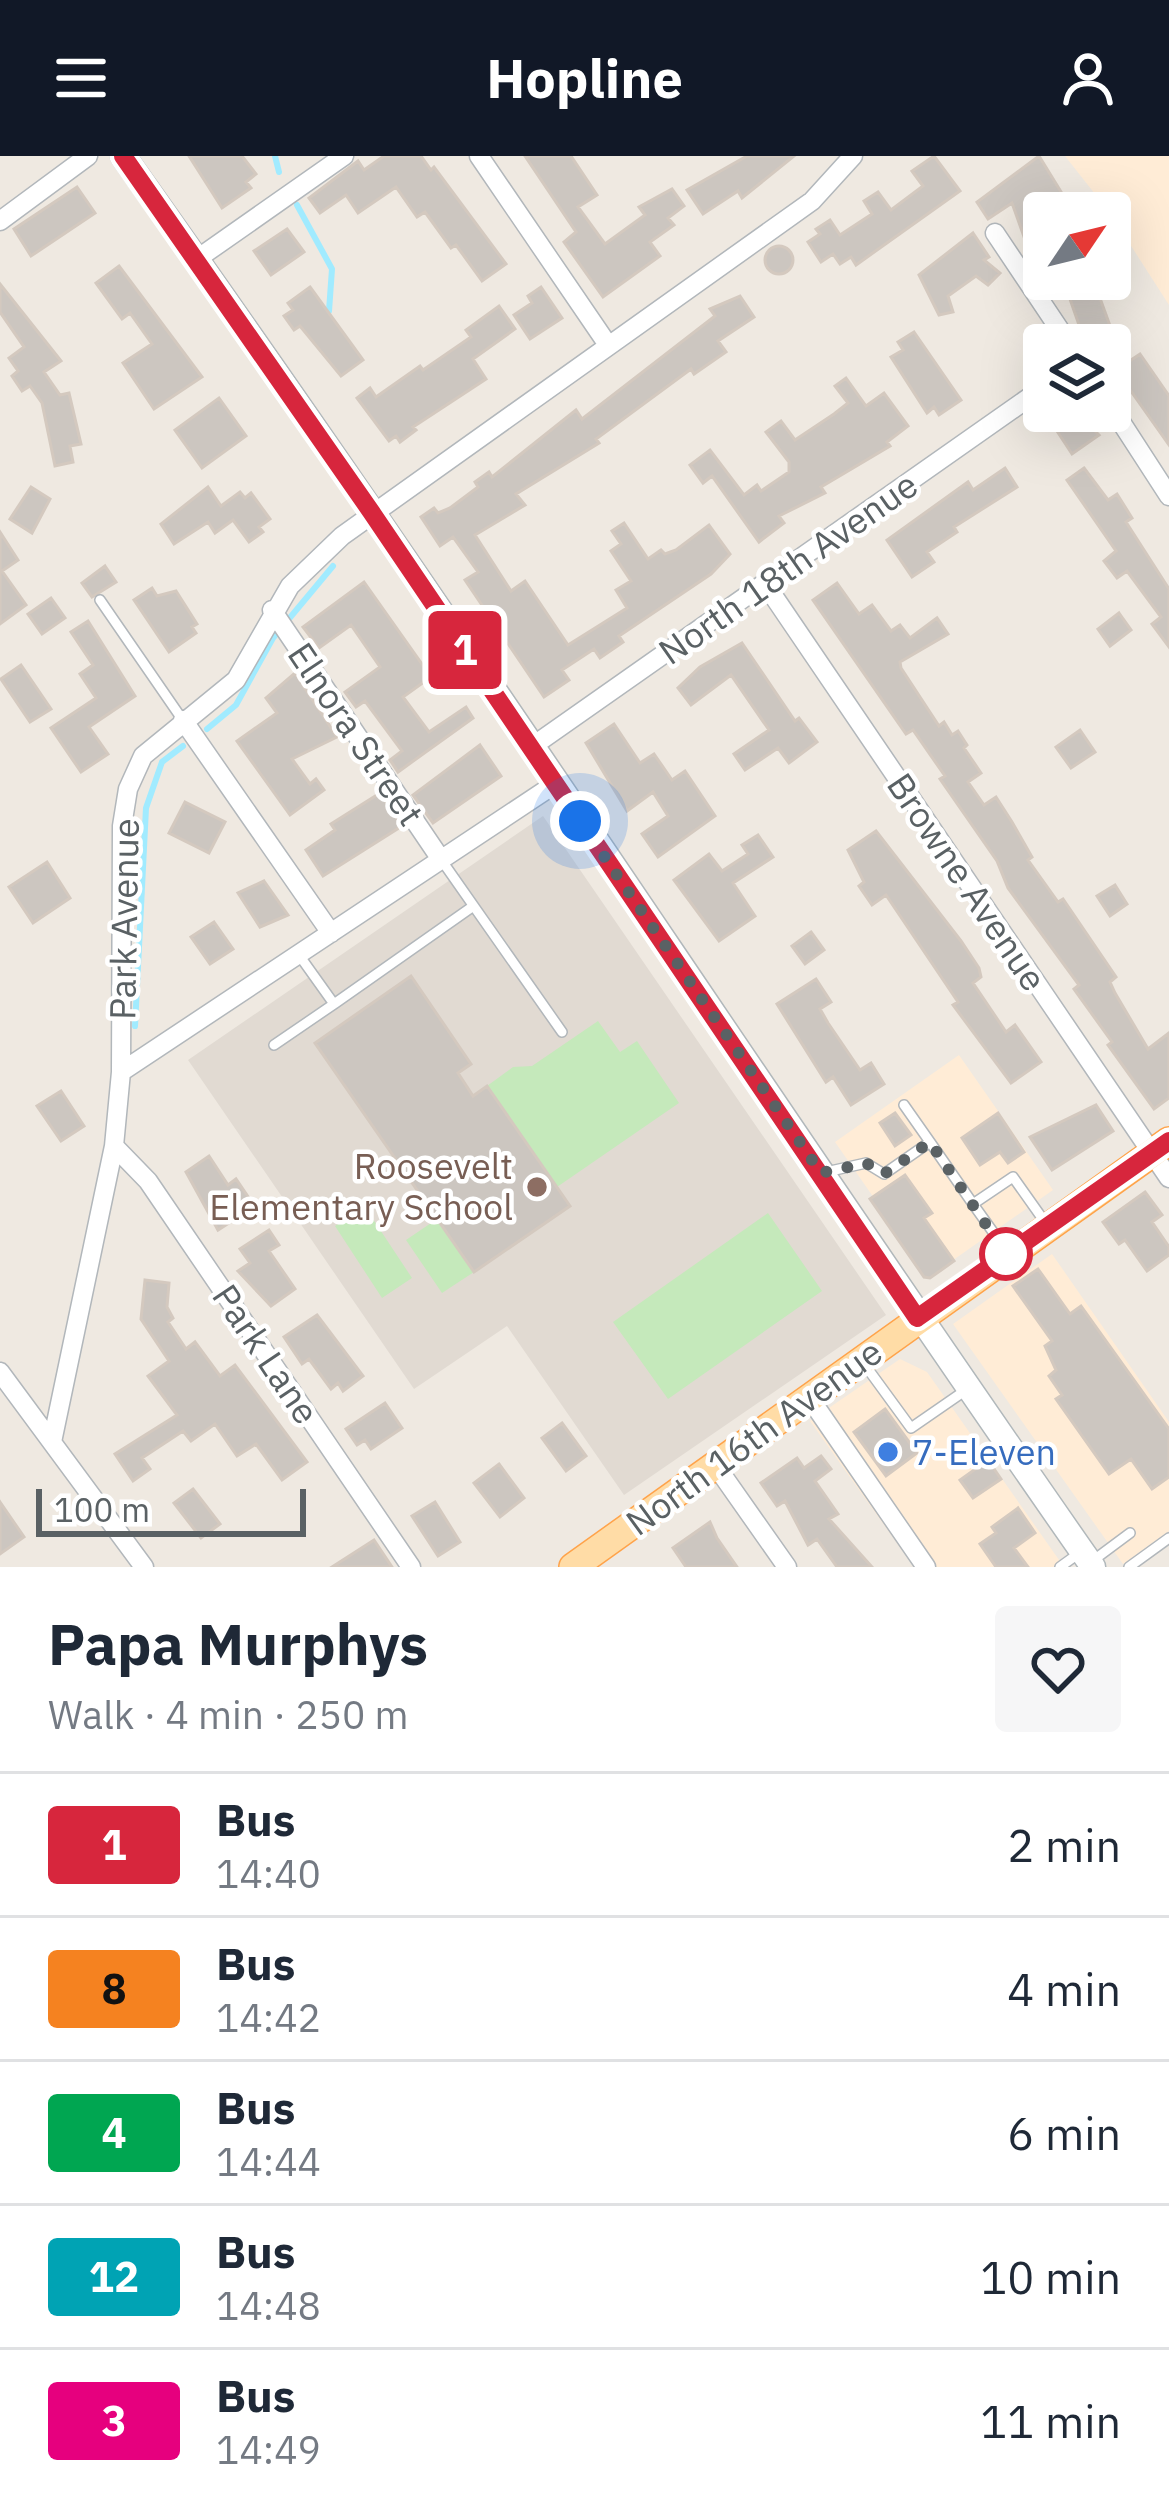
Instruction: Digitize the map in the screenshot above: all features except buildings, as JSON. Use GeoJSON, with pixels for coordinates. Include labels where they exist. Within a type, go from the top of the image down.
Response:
{"type":"FeatureCollection","features":[{"type":"Feature","properties":{"kind":"main road"},"geometry":{"type":"LineString","coordinates":[[123,156],[372,513],[917,1318],[1089,1560]]}},
{"type":"Feature","properties":{"kind":"main road","name":"North 16th Avenue"},"geometry":{"type":"LineString","coordinates":[[573,1567],[1160,1147]]}},
{"type":"Feature","properties":{"kind":"street"},"geometry":{"type":"LineString","coordinates":[[0,221],[88,156]]}},
{"type":"Feature","properties":{"kind":"street"},"geometry":{"type":"LineString","coordinates":[[197,260],[344,156]]}},
{"type":"Feature","properties":{"kind":"street"},"geometry":{"type":"LineString","coordinates":[[479,156],[608,345]]}},
{"type":"Feature","properties":{"kind":"street","name":"Park Avenue"},"geometry":{"type":"LineString","coordinates":[[52,1442],[114,1147],[121,1072],[122,826],[128,790],[142,756],[236,680],[317,557],[372,513],[812,201],[853,156]]}},
{"type":"Feature","properties":{"kind":"street"},"geometry":{"type":"LineString","coordinates":[[995,233],[1056,324]]}},
{"type":"Feature","properties":{"kind":"street","name":"North 18th Avenue"},"geometry":{"type":"LineString","coordinates":[[530,748],[1023,402]]}},
{"type":"Feature","properties":{"kind":"street"},"geometry":{"type":"LineString","coordinates":[[1128,432],[1169,496]]}},
{"type":"Feature","properties":{"kind":"street","name":"Browne Avenue"},"geometry":{"type":"LineString","coordinates":[[766,585],[1160,1147],[1169,1178]]}},
{"type":"Feature","properties":{"kind":"street","name":"Elnora Street"},"geometry":{"type":"LineString","coordinates":[[279,620],[440,858]]}},
{"type":"Feature","properties":{"kind":"street"},"geometry":{"type":"LineString","coordinates":[[183,720],[331,933]]}},
{"type":"Feature","properties":{"kind":"street"},"geometry":{"type":"LineString","coordinates":[[121,1072],[555,784]]}},
{"type":"Feature","properties":{"kind":"street","name":"Park Lane"},"geometry":{"type":"LineString","coordinates":[[114,1147],[148,1181],[412,1567]]}},
{"type":"Feature","properties":{"kind":"street"},"geometry":{"type":"LineString","coordinates":[[0,1372],[144,1567]]}},
{"type":"Feature","properties":{"kind":"street"},"geometry":{"type":"LineString","coordinates":[[811,1400],[926,1567]]}},
{"type":"Feature","properties":{"kind":"street"},"geometry":{"type":"LineString","coordinates":[[716,1466],[787,1567]]}},
{"type":"Feature","properties":{"kind":"lane"},"geometry":{"type":"LineString","coordinates":[[100,600],[183,720]]}},
{"type":"Feature","properties":{"kind":"lane"},"geometry":{"type":"LineString","coordinates":[[440,858],[562,1032]]}},
{"type":"Feature","properties":{"kind":"lane"},"geometry":{"type":"LineString","coordinates":[[274,1045],[472,907]]}},
{"type":"Feature","properties":{"kind":"lane"},"geometry":{"type":"LineString","coordinates":[[299,955],[334,1004]]}},
{"type":"Feature","properties":{"kind":"lane"},"geometry":{"type":"LineString","coordinates":[[904,1105],[1008,1253]]}},
{"type":"Feature","properties":{"kind":"lane"},"geometry":{"type":"LineString","coordinates":[[821,1173],[866,1163],[884,1174],[930,1142]]}},
{"type":"Feature","properties":{"kind":"lane"},"geometry":{"type":"LineString","coordinates":[[973,1204],[1013,1177],[1047,1225]]}},
{"type":"Feature","properties":{"kind":"lane"},"geometry":{"type":"LineString","coordinates":[[862,1361],[911,1428],[968,1389]]}},
{"type":"Feature","properties":{"kind":"lane"},"geometry":{"type":"LineString","coordinates":[[1060,1567],[1089,1560],[1130,1533]]}},
{"type":"Feature","properties":{"kind":"lane"},"geometry":{"type":"LineString","coordinates":[[1129,1567],[1169,1538]]}},
{"type":"Feature","properties":{"kind":"shaded area"},"geometry":{"type":"Polygon","coordinates":[[[1065,156],[1169,156],[1169,305],[1131,246],[1131,192],[1093,192],[1065,156]]]}},
{"type":"Feature","properties":{"kind":"shaded area","name":"Roosevelt Elementary School"},"geometry":{"type":"Polygon","coordinates":[[[543,816],[886,1315],[624,1495],[507,1326],[414,1389],[188,1060],[543,816]]]}},
{"type":"Feature","properties":{"kind":"shaded area"},"geometry":{"type":"Polygon","coordinates":[[[959,1055],[1053,1190],[929,1277],[835,1142],[959,1055]]]}},
{"type":"Feature","properties":{"kind":"shaded area"},"geometry":{"type":"Polygon","coordinates":[[[1052,1254],[1169,1422],[1169,1531],[1123,1564],[953,1324],[1052,1254]]]}},
{"type":"Feature","properties":{"kind":"shaded area"},"geometry":{"type":"Polygon","coordinates":[[[900,1359],[927,1372],[1064,1567],[914,1567],[810,1421],[900,1359]]]}},
{"type":"Feature","properties":{"kind":"green space"},"geometry":{"type":"Polygon","coordinates":[[[598,1021],[620,1052],[637,1041],[679,1103],[557,1187],[487,1086],[513,1067],[532,1066],[598,1021]]]}},
{"type":"Feature","properties":{"kind":"green space"},"geometry":{"type":"Polygon","coordinates":[[[365,1207],[412,1278],[382,1298],[335,1226],[365,1207]]]}},
{"type":"Feature","properties":{"kind":"green space"},"geometry":{"type":"Polygon","coordinates":[[[768,1213],[822,1291],[668,1399],[613,1322],[768,1213]]]}},
{"type":"Feature","properties":{"kind":"green space"},"geometry":{"type":"Polygon","coordinates":[[[437,1219],[474,1272],[442,1293],[406,1240],[437,1219]]]}},
{"type":"Feature","properties":{"kind":"waterway"},"geometry":{"type":"LineString","coordinates":[[275,156],[279,172]]}},
{"type":"Feature","properties":{"kind":"waterway"},"geometry":{"type":"LineString","coordinates":[[297,205],[332,269],[329,311]]}},
{"type":"Feature","properties":{"kind":"waterway"},"geometry":{"type":"LineString","coordinates":[[207,729],[236,705],[273,638],[333,566]]}},
{"type":"Feature","properties":{"kind":"waterway"},"geometry":{"type":"LineString","coordinates":[[135,1026],[146,808],[162,762],[183,746]]}},
{"type":"Feature","properties":{"kind":"bus line","name":"1"},"geometry":{"type":"LineString","coordinates":[[123,156],[372,513],[917,1318],[1169,1141]]}},
{"type":"Feature","properties":{"kind":"place","name":"Roosevelt Elementary School"},"geometry":{"type":"Point","coordinates":[537,1187]}},
{"type":"Feature","properties":{"kind":"place","name":"7-Eleven"},"geometry":{"type":"Point","coordinates":[888,1452]}},
{"type":"Feature","properties":{"kind":"route"},"geometry":{"type":"LineString","coordinates":[[580,821],[821,1173],[866,1163],[884,1174],[930,1142],[1006,1254]]}}]}
